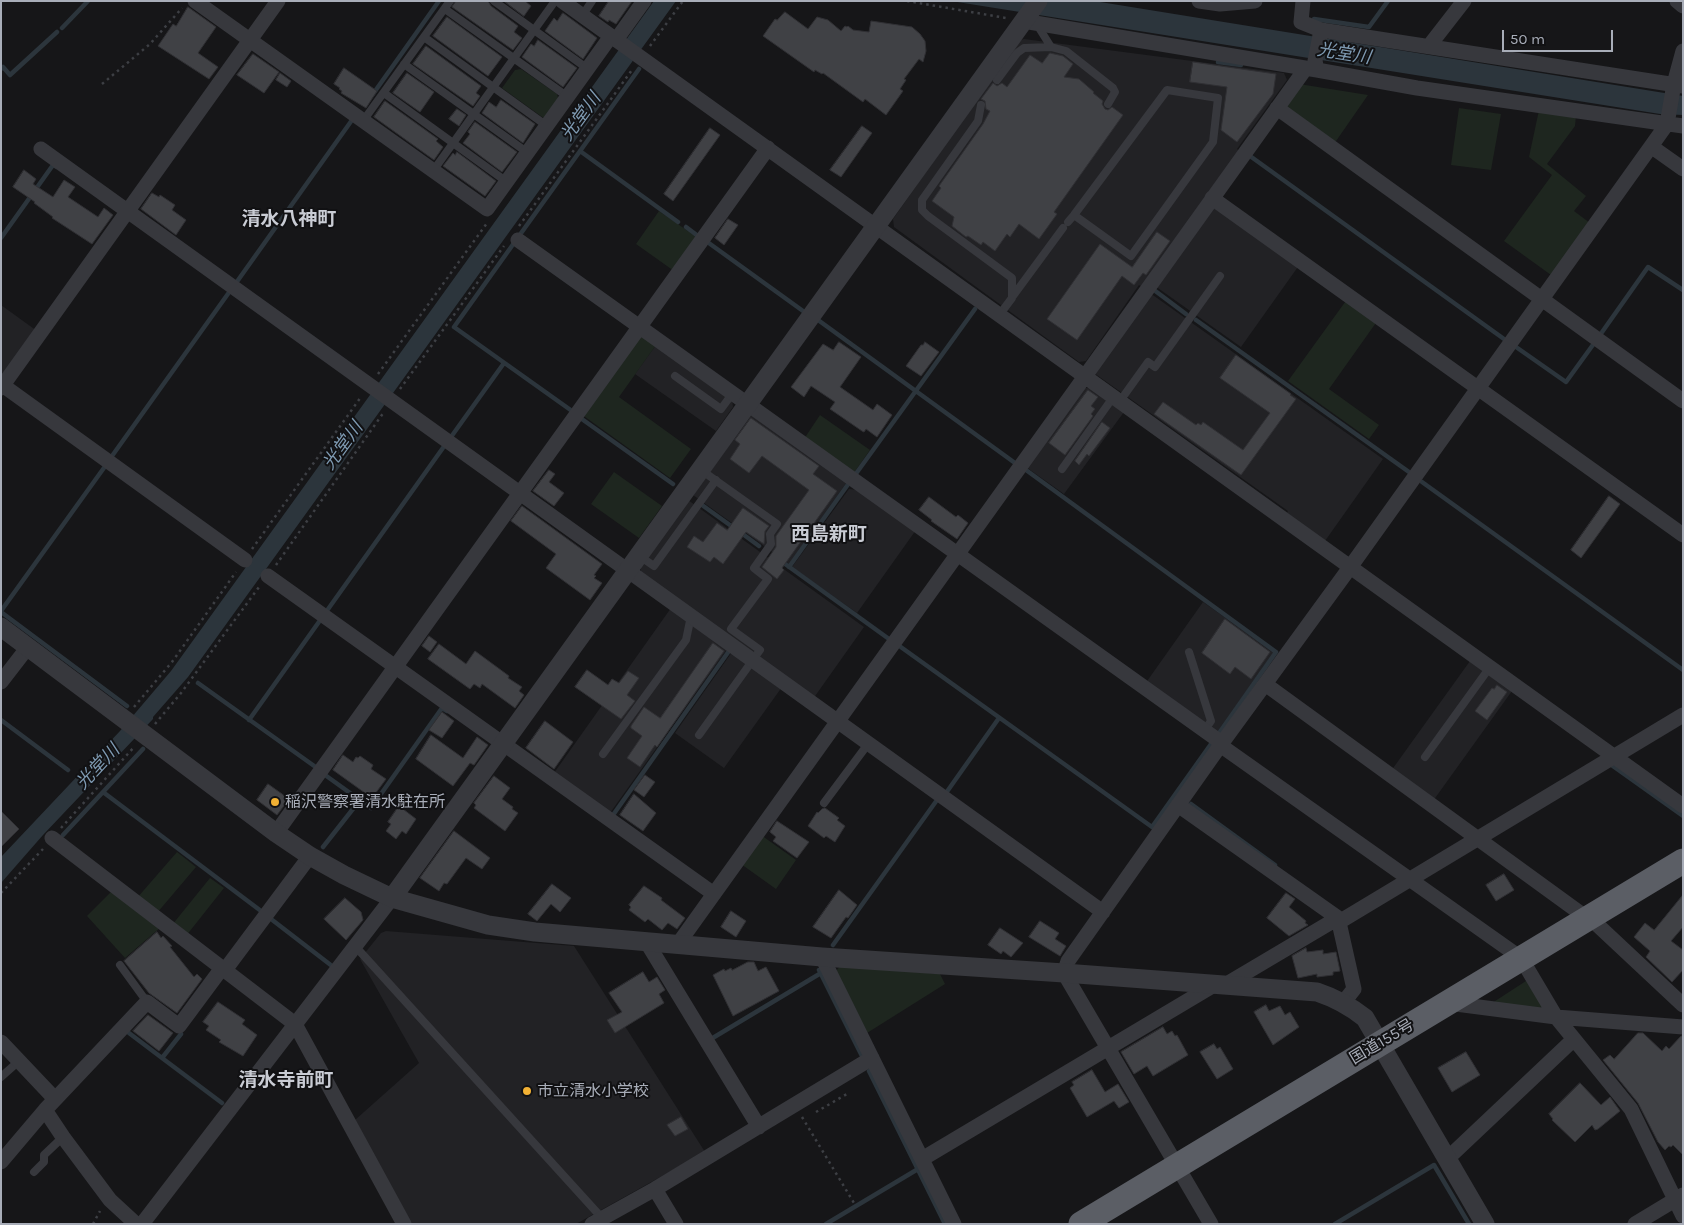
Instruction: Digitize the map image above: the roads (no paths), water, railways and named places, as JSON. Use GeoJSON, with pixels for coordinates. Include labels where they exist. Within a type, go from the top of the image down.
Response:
{"type":"FeatureCollection","features":[{"type":"Feature","properties":{"kind":"highway","name":"国道155号"},"geometry":{"type":"LineString","coordinates":[[1081,1224],[1683,861]]}},
{"type":"Feature","properties":{"kind":"street"},"geometry":{"type":"LineString","coordinates":[[245,560],[2,382],[128,211],[278,1]]}},
{"type":"Feature","properties":{"kind":"street"},"geometry":{"type":"LineString","coordinates":[[562,1],[1683,806]]}},
{"type":"Feature","properties":{"kind":"street"},"geometry":{"type":"LineString","coordinates":[[188,5],[250,41],[487,209],[588,69],[644,1]]}},
{"type":"Feature","properties":{"kind":"street"},"geometry":{"type":"LineString","coordinates":[[142,1224],[392,898],[700,469],[739,399],[876,225],[946,147],[1029,20],[1038,1]]}},
{"type":"Feature","properties":{"kind":"street"},"geometry":{"type":"LineString","coordinates":[[1199,1],[1220,4],[1256,1]]}},
{"type":"Feature","properties":{"kind":"street"},"geometry":{"type":"LineString","coordinates":[[1429,46],[1464,1]]}},
{"type":"Feature","properties":{"kind":"street"},"geometry":{"type":"LineString","coordinates":[[1676,1],[1683,6]]}},
{"type":"Feature","properties":{"kind":"street"},"geometry":{"type":"LineString","coordinates":[[1301,2],[1301,22],[1321,30],[1677,87]]}},
{"type":"Feature","properties":{"kind":"street"},"geometry":{"type":"LineString","coordinates":[[1029,20],[1313,66],[1417,88],[1668,122],[1683,126]]}},
{"type":"Feature","properties":{"kind":"street"},"geometry":{"type":"LineString","coordinates":[[678,944],[1277,108],[1313,66],[1321,30]]}},
{"type":"Feature","properties":{"kind":"street"},"geometry":{"type":"LineString","coordinates":[[1211,1224],[1064,973],[1068,961],[1221,744],[1652,147],[1668,122],[1677,87],[1683,51]]}},
{"type":"Feature","properties":{"kind":"street"},"geometry":{"type":"LineString","coordinates":[[1277,108],[1683,401]]}},
{"type":"Feature","properties":{"kind":"street"},"geometry":{"type":"LineString","coordinates":[[1652,147],[1683,169]]}},
{"type":"Feature","properties":{"kind":"street"},"geometry":{"type":"LineString","coordinates":[[276,833],[768,148]]}},
{"type":"Feature","properties":{"kind":"street"},"geometry":{"type":"LineString","coordinates":[[41,149],[1103,912]]}},
{"type":"Feature","properties":{"kind":"street"},"geometry":{"type":"LineString","coordinates":[[1212,198],[1683,535]]}},
{"type":"Feature","properties":{"kind":"street"},"geometry":{"type":"LineString","coordinates":[[513,238],[1521,958],[1556,1017],[1631,1109],[1679,1198],[1683,1216]]}},
{"type":"Feature","properties":{"kind":"street"},"geometry":{"type":"LineString","coordinates":[[268,576],[714,894]]}},
{"type":"Feature","properties":{"kind":"street"},"geometry":{"type":"LineString","coordinates":[[1,627],[122,719],[310,856],[392,898],[488,925],[535,932],[822,957],[1317,992],[1344,1003],[1364,1018],[1485,1224]]}},
{"type":"Feature","properties":{"kind":"street"},"geometry":{"type":"LineString","coordinates":[[1,682],[28,647]]}},
{"type":"Feature","properties":{"kind":"street"},"geometry":{"type":"LineString","coordinates":[[1265,684],[1588,918],[1683,1005]]}},
{"type":"Feature","properties":{"kind":"street"},"geometry":{"type":"LineString","coordinates":[[922,1158],[1108,1048],[1338,920],[1683,715]]}},
{"type":"Feature","properties":{"kind":"street"},"geometry":{"type":"LineString","coordinates":[[1178,805],[1338,920],[1354,989],[1344,1003]]}},
{"type":"Feature","properties":{"kind":"street"},"geometry":{"type":"LineString","coordinates":[[52,838],[295,1024],[404,1224]]}},
{"type":"Feature","properties":{"kind":"street"},"geometry":{"type":"LineString","coordinates":[[1,1162],[50,1105],[147,1002],[179,1026],[310,856]]}},
{"type":"Feature","properties":{"kind":"street"},"geometry":{"type":"LineString","coordinates":[[646,942],[759,1127]]}},
{"type":"Feature","properties":{"kind":"street"},"geometry":{"type":"LineString","coordinates":[[822,957],[954,1224]]}},
{"type":"Feature","properties":{"kind":"street"},"geometry":{"type":"LineString","coordinates":[[1447,1003],[1556,1017],[1683,1027]]}},
{"type":"Feature","properties":{"kind":"street"},"geometry":{"type":"LineString","coordinates":[[1447,1160],[1574,1039]]}},
{"type":"Feature","properties":{"kind":"street"},"geometry":{"type":"LineString","coordinates":[[1,1042],[19,1061],[50,1105],[63,1137],[110,1200],[136,1224]]}},
{"type":"Feature","properties":{"kind":"street"},"geometry":{"type":"LineString","coordinates":[[597,1221],[759,1127],[872,1058]]}},
{"type":"Feature","properties":{"kind":"street"},"geometry":{"type":"LineString","coordinates":[[654,1189],[676,1224]]}},
{"type":"Feature","properties":{"kind":"street"},"geometry":{"type":"LineString","coordinates":[[1635,1224],[1679,1198]]}},
{"type":"Feature","properties":{"kind":"lane"},"geometry":{"type":"LineString","coordinates":[[363,121],[450,1]]}},
{"type":"Feature","properties":{"kind":"lane"},"geometry":{"type":"LineString","coordinates":[[494,1],[588,69]]}},
{"type":"Feature","properties":{"kind":"lane"},"geometry":{"type":"LineString","coordinates":[[433,171],[555,1]]}},
{"type":"Feature","properties":{"kind":"lane"},"geometry":{"type":"LineString","coordinates":[[582,16],[592,1]]}},
{"type":"Feature","properties":{"kind":"lane"},"geometry":{"type":"LineString","coordinates":[[445,8],[568,97]]}},
{"type":"Feature","properties":{"kind":"lane"},"geometry":{"type":"LineString","coordinates":[[1029,20],[1051,47]]}},
{"type":"Feature","properties":{"kind":"lane"},"geometry":{"type":"LineString","coordinates":[[424,37],[547,126]]}},
{"type":"Feature","properties":{"kind":"lane"},"geometry":{"type":"LineString","coordinates":[[997,80],[1017,53],[1024,48],[1051,47],[1066,51],[1113,88],[1115,92],[1108,104]]}},
{"type":"Feature","properties":{"kind":"lane"},"geometry":{"type":"LineString","coordinates":[[404,64],[528,153]]}},
{"type":"Feature","properties":{"kind":"lane"},"geometry":{"type":"LineString","coordinates":[[1000,314],[1074,214],[1167,90],[1218,98],[1213,142],[1131,256],[1074,214]]}},
{"type":"Feature","properties":{"kind":"lane"},"geometry":{"type":"LineString","coordinates":[[384,93],[507,182]]}},
{"type":"Feature","properties":{"kind":"lane"},"geometry":{"type":"LineString","coordinates":[[981,105],[978,121],[946,147],[922,200],[922,210],[1012,278],[1012,298]]}},
{"type":"Feature","properties":{"kind":"lane"},"geometry":{"type":"LineString","coordinates":[[1062,469],[1117,398],[1148,362],[1155,367],[1220,276]]}},
{"type":"Feature","properties":{"kind":"lane"},"geometry":{"type":"LineString","coordinates":[[675,376],[721,409],[739,399]]}},
{"type":"Feature","properties":{"kind":"lane"},"geometry":{"type":"LineString","coordinates":[[698,734],[760,650],[731,630],[768,579],[754,568],[771,544],[770,534],[777,524],[700,469]]}},
{"type":"Feature","properties":{"kind":"lane"},"geometry":{"type":"LineString","coordinates":[[638,555],[654,566],[716,480]]}},
{"type":"Feature","properties":{"kind":"lane"},"geometry":{"type":"LineString","coordinates":[[603,754],[686,640],[691,616]]}},
{"type":"Feature","properties":{"kind":"lane"},"geometry":{"type":"LineString","coordinates":[[1189,652],[1211,721],[1204,731]]}},
{"type":"Feature","properties":{"kind":"lane"},"geometry":{"type":"LineString","coordinates":[[1425,757],[1490,667]]}},
{"type":"Feature","properties":{"kind":"lane"},"geometry":{"type":"LineString","coordinates":[[824,803],[868,744]]}},
{"type":"Feature","properties":{"kind":"lane"},"geometry":{"type":"LineString","coordinates":[[355,946],[597,1221]]}},
{"type":"Feature","properties":{"kind":"lane"},"geometry":{"type":"LineString","coordinates":[[120,965],[147,1002]]}},
{"type":"Feature","properties":{"kind":"lane"},"geometry":{"type":"LineString","coordinates":[[1,1077],[19,1061]]}},
{"type":"Feature","properties":{"kind":"lane"},"geometry":{"type":"LineString","coordinates":[[34,1172],[44,1162],[44,1156],[63,1137]]}},
{"type":"Feature","properties":{"kind":"water","name":"光堂川"},"geometry":{"type":"Polygon","coordinates":[[[654,1],[676,1],[188,677],[153,719],[43,835],[1,883],[1,857],[120,731],[171,671],[654,1]]]}},
{"type":"Feature","properties":{"kind":"water","name":"光堂川"},"geometry":{"type":"Polygon","coordinates":[[[951,1],[1094,1],[1683,96],[1683,115],[1660,114],[951,1]]]}},
{"type":"Feature","properties":{"kind":"waterway"},"geometry":{"type":"LineString","coordinates":[[62,28],[88,1]]}},
{"type":"Feature","properties":{"kind":"waterway"},"geometry":{"type":"LineString","coordinates":[[373,94],[439,1]]}},
{"type":"Feature","properties":{"kind":"waterway"},"geometry":{"type":"LineString","coordinates":[[1314,19],[1369,27],[1388,1]]}},
{"type":"Feature","properties":{"kind":"waterway"},"geometry":{"type":"LineString","coordinates":[[1,69],[3,67],[10,75],[57,32]]}},
{"type":"Feature","properties":{"kind":"waterway"},"geometry":{"type":"LineString","coordinates":[[1218,62],[1241,65]]}},
{"type":"Feature","properties":{"kind":"waterway","name":"光堂川"},"geometry":{"type":"LineString","coordinates":[[519,236],[639,69]]}},
{"type":"Feature","properties":{"kind":"waterway"},"geometry":{"type":"LineString","coordinates":[[236,283],[352,120]]}},
{"type":"Feature","properties":{"kind":"waterway","name":"光堂川"},"geometry":{"type":"LineString","coordinates":[[580,151],[678,222]]}},
{"type":"Feature","properties":{"kind":"waterway"},"geometry":{"type":"LineString","coordinates":[[1250,156],[1504,339]]}},
{"type":"Feature","properties":{"kind":"waterway"},"geometry":{"type":"LineString","coordinates":[[1,238],[53,165],[57,167]]}},
{"type":"Feature","properties":{"kind":"waterway"},"geometry":{"type":"LineString","coordinates":[[686,227],[698,236]]}},
{"type":"Feature","properties":{"kind":"waterway"},"geometry":{"type":"LineString","coordinates":[[706,241],[803,311]]}},
{"type":"Feature","properties":{"kind":"waterway"},"geometry":{"type":"LineString","coordinates":[[514,243],[454,327],[572,411]]}},
{"type":"Feature","properties":{"kind":"waterway"},"geometry":{"type":"LineString","coordinates":[[1600,335],[1648,267],[1683,290]]}},
{"type":"Feature","properties":{"kind":"waterway"},"geometry":{"type":"LineString","coordinates":[[1154,290],[1186,314]]}},
{"type":"Feature","properties":{"kind":"waterway"},"geometry":{"type":"LineString","coordinates":[[112,456],[230,291]]}},
{"type":"Feature","properties":{"kind":"waterway"},"geometry":{"type":"LineString","coordinates":[[855,475],[975,309]]}},
{"type":"Feature","properties":{"kind":"waterway"},"geometry":{"type":"LineString","coordinates":[[818,320],[1015,463]]}},
{"type":"Feature","properties":{"kind":"waterway"},"geometry":{"type":"LineString","coordinates":[[1196,320],[1409,472]]}},
{"type":"Feature","properties":{"kind":"waterway"},"geometry":{"type":"LineString","coordinates":[[1516,347],[1566,382],[1595,342]]}},
{"type":"Feature","properties":{"kind":"waterway"},"geometry":{"type":"LineString","coordinates":[[451,437],[504,363]]}},
{"type":"Feature","properties":{"kind":"waterway"},"geometry":{"type":"LineString","coordinates":[[579,417],[673,484]]}},
{"type":"Feature","properties":{"kind":"waterway"},"geometry":{"type":"LineString","coordinates":[[326,612],[445,445]]}},
{"type":"Feature","properties":{"kind":"waterway"},"geometry":{"type":"LineString","coordinates":[[1,611],[106,465]]}},
{"type":"Feature","properties":{"kind":"waterway"},"geometry":{"type":"LineString","coordinates":[[1026,470],[1276,652],[1219,733]]}},
{"type":"Feature","properties":{"kind":"waterway"},"geometry":{"type":"LineString","coordinates":[[1422,482],[1683,670]]}},
{"type":"Feature","properties":{"kind":"waterway"},"geometry":{"type":"LineString","coordinates":[[789,567],[849,483]]}},
{"type":"Feature","properties":{"kind":"waterway"},"geometry":{"type":"LineString","coordinates":[[702,505],[734,528]]}},
{"type":"Feature","properties":{"kind":"waterway"},"geometry":{"type":"LineString","coordinates":[[740,532],[759,546]]}},
{"type":"Feature","properties":{"kind":"waterway"},"geometry":{"type":"LineString","coordinates":[[781,561],[889,639]]}},
{"type":"Feature","properties":{"kind":"waterway"},"geometry":{"type":"LineString","coordinates":[[1,612],[127,706]]}},
{"type":"Feature","properties":{"kind":"waterway"},"geometry":{"type":"LineString","coordinates":[[249,720],[321,619]]}},
{"type":"Feature","properties":{"kind":"waterway"},"geometry":{"type":"LineString","coordinates":[[898,645],[1152,827],[1211,744]]}},
{"type":"Feature","properties":{"kind":"waterway"},"geometry":{"type":"LineString","coordinates":[[613,815],[729,651]]}},
{"type":"Feature","properties":{"kind":"waterway"},"geometry":{"type":"LineString","coordinates":[[198,683],[317,768]]}},
{"type":"Feature","properties":{"kind":"waterway"},"geometry":{"type":"LineString","coordinates":[[325,775],[371,808],[442,708],[447,711]]}},
{"type":"Feature","properties":{"kind":"waterway"},"geometry":{"type":"LineString","coordinates":[[946,793],[999,718]]}},
{"type":"Feature","properties":{"kind":"waterway"},"geometry":{"type":"LineString","coordinates":[[1,720],[68,770]]}},
{"type":"Feature","properties":{"kind":"waterway"},"geometry":{"type":"LineString","coordinates":[[63,835],[143,749]]}},
{"type":"Feature","properties":{"kind":"waterway"},"geometry":{"type":"LineString","coordinates":[[1610,764],[1683,816]]}},
{"type":"Feature","properties":{"kind":"waterway"},"geometry":{"type":"LineString","coordinates":[[103,792],[261,911]]}},
{"type":"Feature","properties":{"kind":"waterway"},"geometry":{"type":"LineString","coordinates":[[323,847],[360,800]]}},
{"type":"Feature","properties":{"kind":"waterway"},"geometry":{"type":"LineString","coordinates":[[833,945],[937,800]]}},
{"type":"Feature","properties":{"kind":"waterway"},"geometry":{"type":"LineString","coordinates":[[1191,804],[1275,865]]}},
{"type":"Feature","properties":{"kind":"waterway"},"geometry":{"type":"LineString","coordinates":[[271,919],[332,966]]}},
{"type":"Feature","properties":{"kind":"waterway"},"geometry":{"type":"LineString","coordinates":[[819,970],[862,1056]]}},
{"type":"Feature","properties":{"kind":"waterway"},"geometry":{"type":"LineString","coordinates":[[711,1039],[821,973]]}},
{"type":"Feature","properties":{"kind":"waterway"},"geometry":{"type":"LineString","coordinates":[[129,1033],[162,1058]]}},
{"type":"Feature","properties":{"kind":"waterway"},"geometry":{"type":"LineString","coordinates":[[181,1034],[162,1058],[222,1103]]}},
{"type":"Feature","properties":{"kind":"waterway"},"geometry":{"type":"LineString","coordinates":[[869,1071],[945,1224]]}},
{"type":"Feature","properties":{"kind":"waterway"},"geometry":{"type":"LineString","coordinates":[[1335,1224],[1434,1165],[1469,1224]]}},
{"type":"Feature","properties":{"kind":"waterway"},"geometry":{"type":"LineString","coordinates":[[826,1224],[918,1169]]}},
{"type":"Feature","properties":{"kind":"place","name":"稲沢警察署清水駐在所"},"geometry":{"type":"Point","coordinates":[275,802]}},
{"type":"Feature","properties":{"kind":"place","name":"市立清水小学校"},"geometry":{"type":"Point","coordinates":[527,1091]}},
{"type":"Feature","properties":{"kind":"district","name":"清水八神町"},"geometry":{"type":"Point","coordinates":[289,220]}},
{"type":"Feature","properties":{"kind":"district","name":"西島新町"},"geometry":{"type":"Point","coordinates":[829,535]}},
{"type":"Feature","properties":{"kind":"district","name":"清水寺前町"},"geometry":{"type":"Point","coordinates":[286,1081]}}]}
